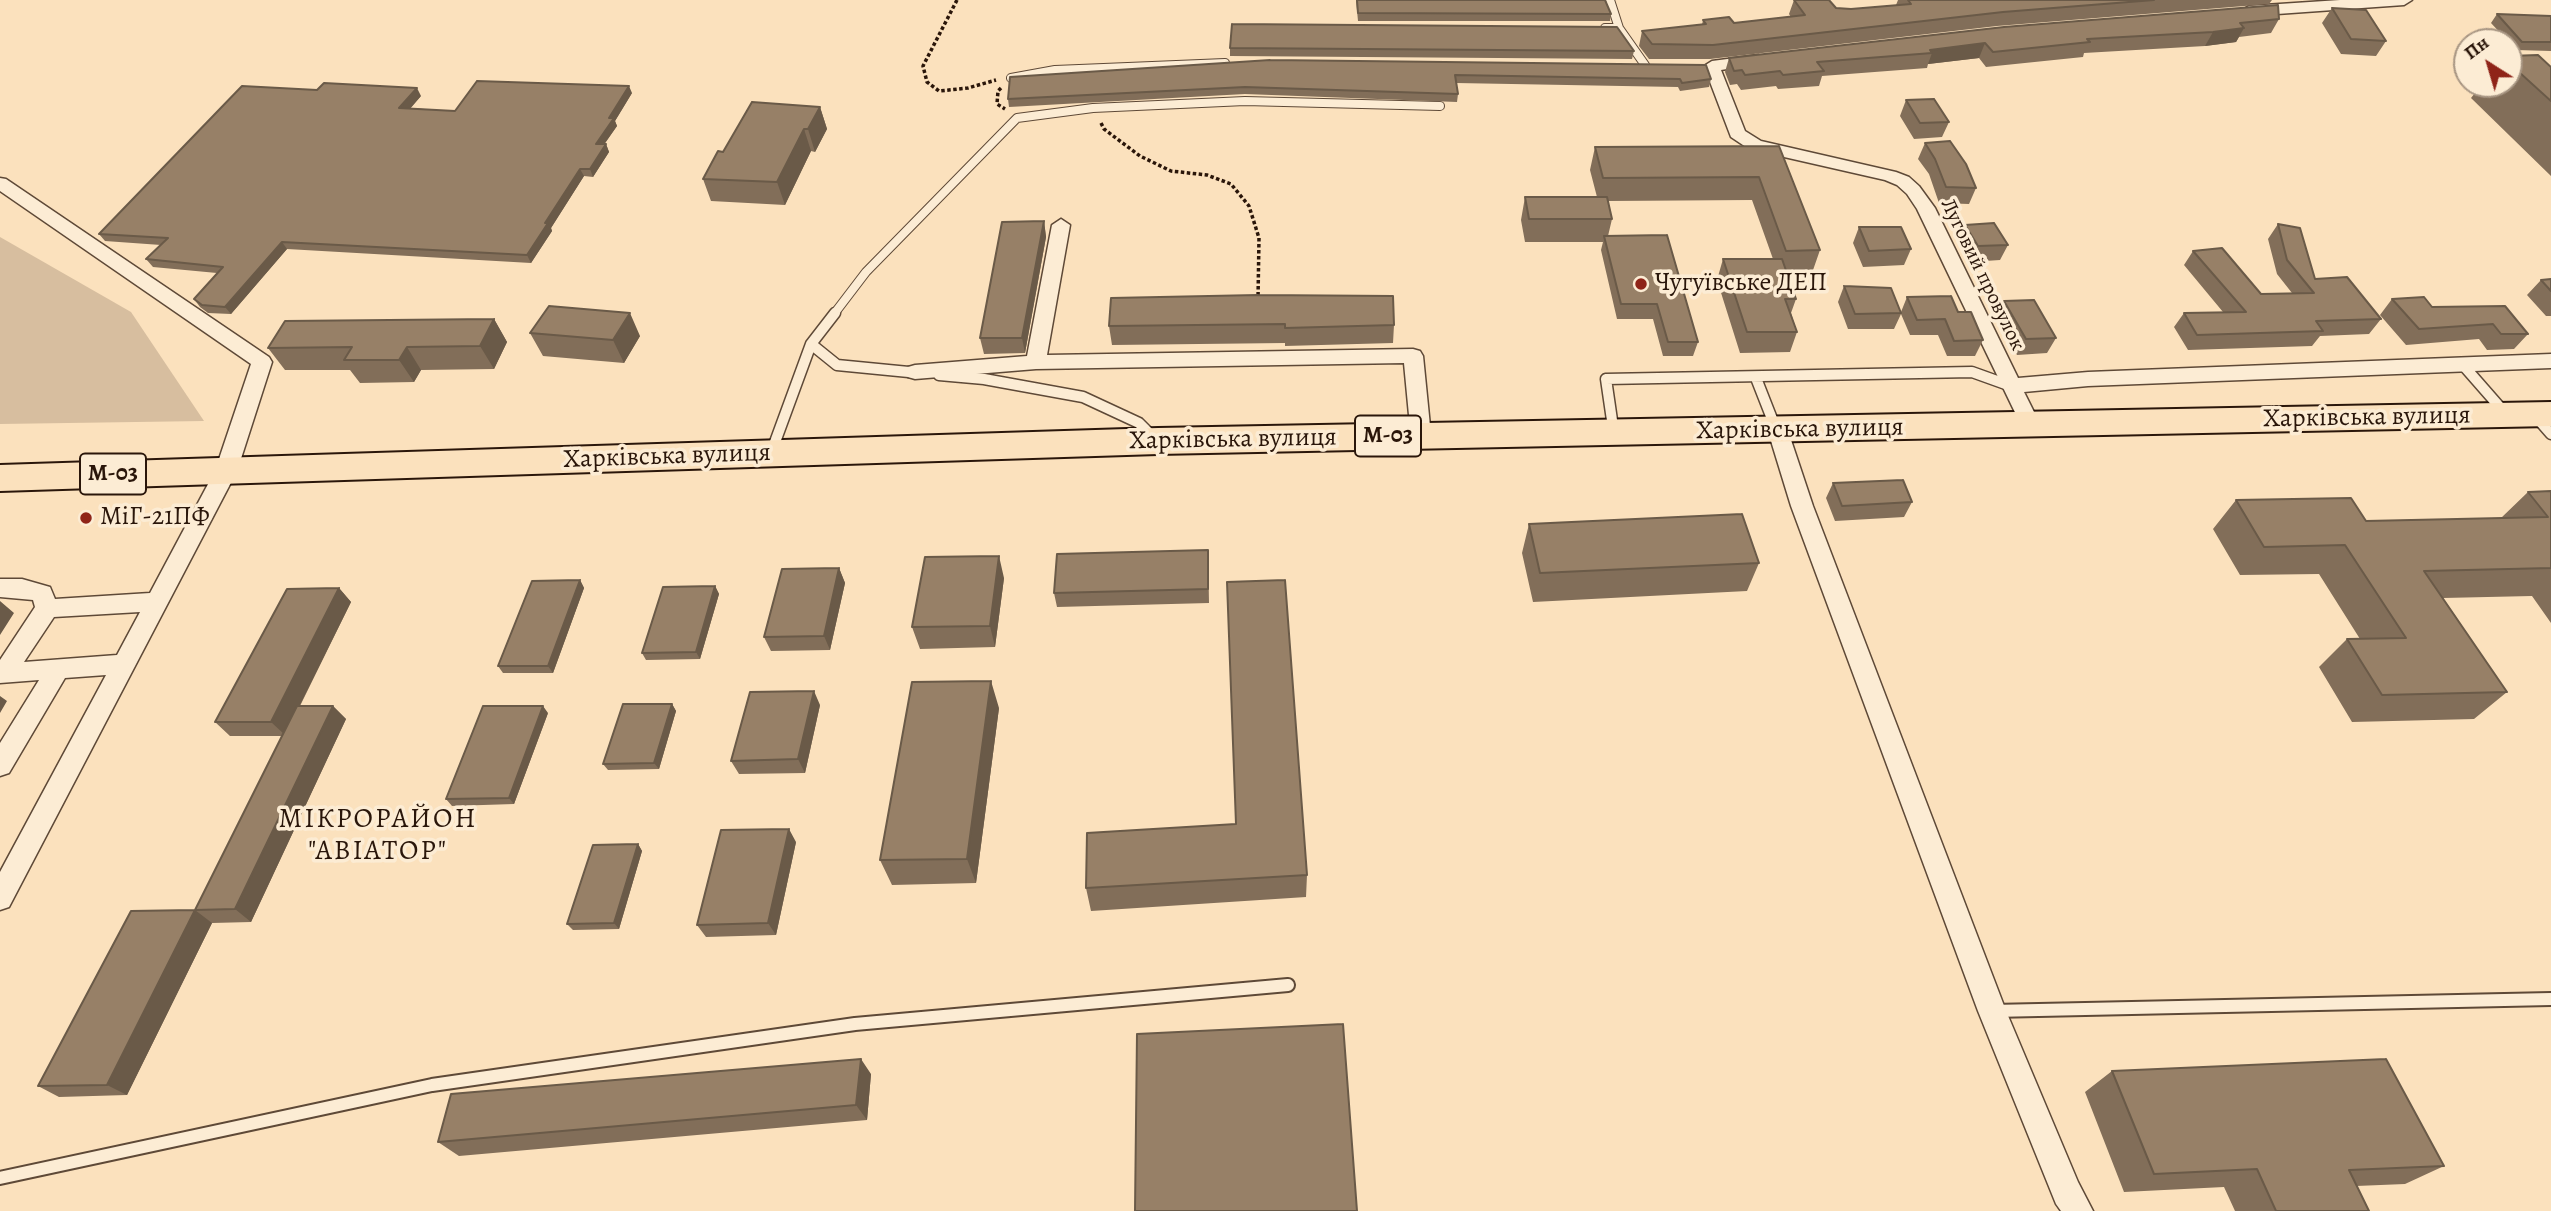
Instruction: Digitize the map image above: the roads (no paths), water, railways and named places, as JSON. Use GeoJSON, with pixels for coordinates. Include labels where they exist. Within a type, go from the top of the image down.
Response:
{"type":"FeatureCollection","features":[{"type":"Feature","properties":{"kind":"highway","name":"Харківська вулиця"},"geometry":{"type":"LineString","coordinates":[[0,478],[1158,441],[2536,420]]}},
{"type":"Feature","properties":{"kind":"street"},"geometry":{"type":"LineString","coordinates":[[2237,12],[2404,0]]}},
{"type":"Feature","properties":{"kind":"street","name":"Луговий провулок"},"geometry":{"type":"LineString","coordinates":[[1780,58],[1705,66],[1737,133],[1755,145],[1890,176],[1903,181],[1913,190],[1926,208],[2031,426]]}},
{"type":"Feature","properties":{"kind":"street"},"geometry":{"type":"LineString","coordinates":[[0,183],[262,362],[226,471],[0,898]]}},
{"type":"Feature","properties":{"kind":"street"},"geometry":{"type":"LineString","coordinates":[[1036,362],[1061,225]]}},
{"type":"Feature","properties":{"kind":"street"},"geometry":{"type":"LineString","coordinates":[[915,372],[1036,362],[1413,356],[1421,436]]}},
{"type":"Feature","properties":{"kind":"street"},"geometry":{"type":"LineString","coordinates":[[2011,386],[2102,379],[2551,361]]}},
{"type":"Feature","properties":{"kind":"street"},"geometry":{"type":"LineString","coordinates":[[1777,431],[1802,506],[1992,1011],[2067,1193],[2078,1211]]}},
{"type":"Feature","properties":{"kind":"street"},"geometry":{"type":"LineString","coordinates":[[0,588],[22,588],[42,593],[47,608]]}},
{"type":"Feature","properties":{"kind":"street"},"geometry":{"type":"LineString","coordinates":[[47,608],[156,602]]}},
{"type":"Feature","properties":{"kind":"street"},"geometry":{"type":"LineString","coordinates":[[2,673],[47,608]]}},
{"type":"Feature","properties":{"kind":"street"},"geometry":{"type":"LineString","coordinates":[[2,673],[125,664]]}},
{"type":"Feature","properties":{"kind":"street"},"geometry":{"type":"LineString","coordinates":[[0,765],[58,669]]}},
{"type":"Feature","properties":{"kind":"lane"},"geometry":{"type":"LineString","coordinates":[[1610,0],[1619,28],[1645,65]]}},
{"type":"Feature","properties":{"kind":"lane"},"geometry":{"type":"LineString","coordinates":[[1591,28],[1619,28]]}},
{"type":"Feature","properties":{"kind":"lane"},"geometry":{"type":"LineString","coordinates":[[1011,78],[1055,70],[1230,63]]}},
{"type":"Feature","properties":{"kind":"lane"},"geometry":{"type":"LineString","coordinates":[[1632,65],[1659,65]]}},
{"type":"Feature","properties":{"kind":"lane"},"geometry":{"type":"LineString","coordinates":[[771,453],[811,344],[866,272],[1017,118],[1093,108],[1245,101],[1440,107]]}},
{"type":"Feature","properties":{"kind":"lane"},"geometry":{"type":"LineString","coordinates":[[811,344],[838,365],[984,379],[1083,397],[1139,423],[1158,441]]}},
{"type":"Feature","properties":{"kind":"lane"},"geometry":{"type":"LineString","coordinates":[[2463,365],[2536,420]]}},
{"type":"Feature","properties":{"kind":"lane"},"geometry":{"type":"LineString","coordinates":[[1614,434],[1606,379],[1972,372],[2011,386]]}},
{"type":"Feature","properties":{"kind":"lane"},"geometry":{"type":"LineString","coordinates":[[1756,378],[1777,431]]}},
{"type":"Feature","properties":{"kind":"lane"},"geometry":{"type":"LineString","coordinates":[[0,1178],[432,1085],[855,1024],[1288,985]]}},
{"type":"Feature","properties":{"kind":"lane"},"geometry":{"type":"LineString","coordinates":[[1992,1011],[2551,999]]}},
{"type":"Feature","properties":{"kind":"place","name":"Чугуївське ДЕП"},"geometry":{"type":"Point","coordinates":[1641,284]}},
{"type":"Feature","properties":{"kind":"place","name":"МіГ-21ПФ"},"geometry":{"type":"Point","coordinates":[86,518]}},
{"type":"Feature","properties":{"kind":"district","name":"МІКРОРАЙОН \"АВІАТОР\""},"geometry":{"type":"Point","coordinates":[378,836]}}]}
